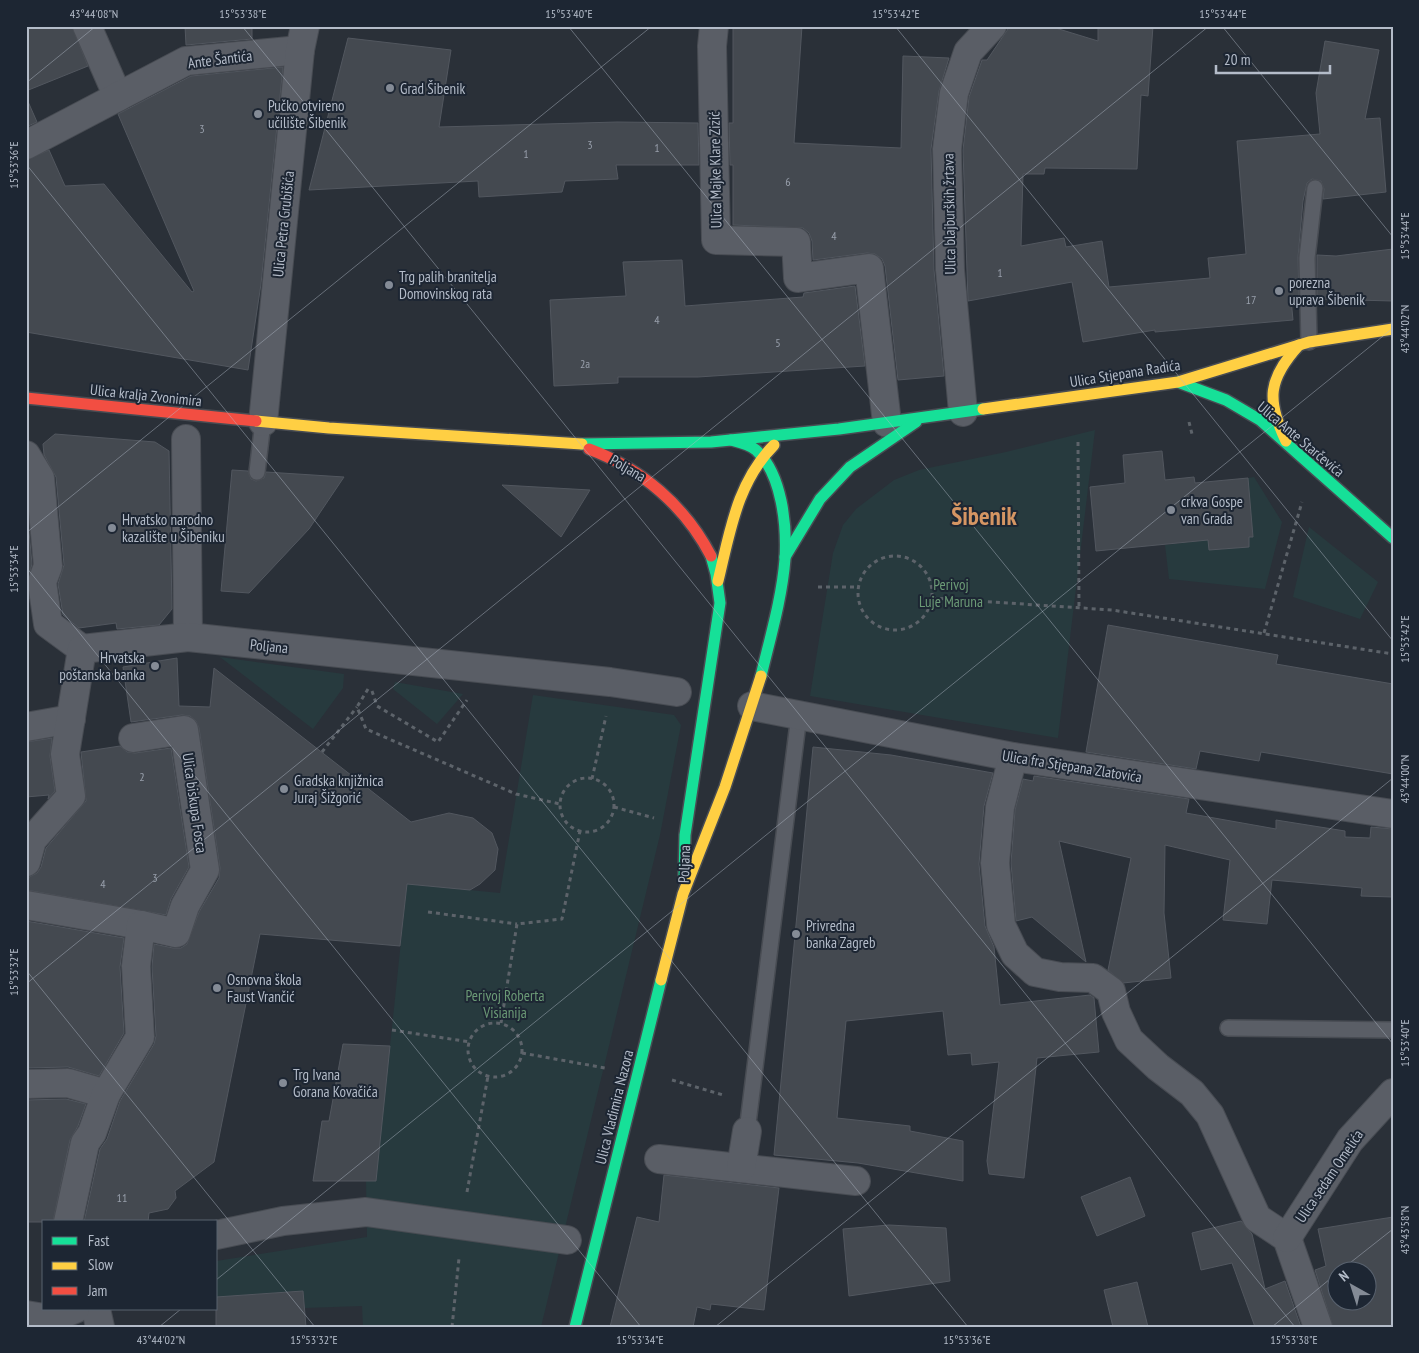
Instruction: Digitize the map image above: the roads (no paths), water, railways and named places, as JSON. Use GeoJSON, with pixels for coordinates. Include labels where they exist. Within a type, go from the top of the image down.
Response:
{"type":"FeatureCollection","features":[{"type":"Feature","properties":{"kind":"main road","name":"Ulica Stjepana Radića"},"geometry":{"type":"LineString","coordinates":[[887,423],[1178,382],[1304,343],[1393,329]]}},
{"type":"Feature","properties":{"kind":"main road"},"geometry":{"type":"LineString","coordinates":[[1288,445],[1278,427],[1271,398],[1272,386],[1279,367],[1304,343]]}},
{"type":"Feature","properties":{"kind":"main road","name":"Ulica Ante Starčevića"},"geometry":{"type":"LineString","coordinates":[[1178,382],[1226,400],[1260,420],[1393,538]]}},
{"type":"Feature","properties":{"kind":"main road","name":"Ulica kralja Zvonimira"},"geometry":{"type":"LineString","coordinates":[[26,398],[263,422]]}},
{"type":"Feature","properties":{"kind":"main road"},"geometry":{"type":"LineString","coordinates":[[785,557],[820,499],[850,468],[872,450],[923,418]]}},
{"type":"Feature","properties":{"kind":"main road","name":"Poljana"},"geometry":{"type":"LineString","coordinates":[[263,422],[574,444],[678,444],[887,423]]}},
{"type":"Feature","properties":{"kind":"main road"},"geometry":{"type":"LineString","coordinates":[[718,581],[744,488],[753,468],[762,456],[792,434]]}},
{"type":"Feature","properties":{"kind":"main road","name":"Poljana"},"geometry":{"type":"LineString","coordinates":[[683,894],[710,830],[752,706],[771,640],[785,557],[778,495],[768,465],[762,456],[749,445],[731,440]]}},
{"type":"Feature","properties":{"kind":"main road","name":"Poljana"},"geometry":{"type":"LineString","coordinates":[[574,444],[624,463],[646,477],[682,512],[714,563],[720,603],[685,835],[683,894]]}},
{"type":"Feature","properties":{"kind":"main road","name":"Ulica Vladimira Nazora"},"geometry":{"type":"LineString","coordinates":[[575,1327],[683,894]]}},
{"type":"Feature","properties":{"kind":"street"},"geometry":{"type":"LineString","coordinates":[[87,26],[118,97]]}},
{"type":"Feature","properties":{"kind":"street","name":"Ulica Majke Klare Zizić"},"geometry":{"type":"LineString","coordinates":[[714,26],[712,46],[716,240],[796,242],[798,278],[869,268],[887,423]]}},
{"type":"Feature","properties":{"kind":"street","name":"Ulica blajburških žrtava"},"geometry":{"type":"LineString","coordinates":[[962,412],[950,270],[947,149],[954,93],[968,52],[992,26]]}},
{"type":"Feature","properties":{"kind":"street","name":"Ante Šantića"},"geometry":{"type":"LineString","coordinates":[[26,145],[186,62],[302,38]]}},
{"type":"Feature","properties":{"kind":"street","name":"Ulica Petra Grubišića"},"geometry":{"type":"LineString","coordinates":[[263,422],[302,38]]}},
{"type":"Feature","properties":{"kind":"street"},"geometry":{"type":"LineString","coordinates":[[179,638],[186,439]]}},
{"type":"Feature","properties":{"kind":"street"},"geometry":{"type":"LineString","coordinates":[[26,455],[40,478],[48,566],[34,576],[48,624],[82,649],[65,754],[71,796],[32,840],[26,862]]}},
{"type":"Feature","properties":{"kind":"street","name":"Poljana"},"geometry":{"type":"LineString","coordinates":[[82,649],[179,638],[610,682],[677,692]]}},
{"type":"Feature","properties":{"kind":"street","name":"Ulica fra Stjepana Zlatovića"},"geometry":{"type":"LineString","coordinates":[[752,706],[1013,757],[1393,814]]}},
{"type":"Feature","properties":{"kind":"street"},"geometry":{"type":"LineString","coordinates":[[34,726],[71,719]]}},
{"type":"Feature","properties":{"kind":"street","name":"Ulica biskupa Fosca"},"geometry":{"type":"LineString","coordinates":[[133,738],[184,730],[205,870],[185,906],[176,933],[141,925]]}},
{"type":"Feature","properties":{"kind":"street"},"geometry":{"type":"LineString","coordinates":[[1013,757],[1000,807],[996,863],[1001,925],[1015,954],[1035,972],[1060,977],[1093,978],[1111,991],[1116,1012],[1129,1040],[1158,1067],[1192,1092],[1210,1115],[1258,1218],[1287,1238],[1318,1327]]}},
{"type":"Feature","properties":{"kind":"street"},"geometry":{"type":"LineString","coordinates":[[26,904],[141,925],[136,966],[140,1037],[106,1094],[92,1133],[85,1143],[68,1220]]}},
{"type":"Feature","properties":{"kind":"street"},"geometry":{"type":"LineString","coordinates":[[26,1084],[68,1083],[106,1094]]}},
{"type":"Feature","properties":{"kind":"street","name":"Ulica sedam Omelića"},"geometry":{"type":"LineString","coordinates":[[1287,1238],[1350,1140],[1393,1093]]}},
{"type":"Feature","properties":{"kind":"street"},"geometry":{"type":"LineString","coordinates":[[741,1168],[747,1131]]}},
{"type":"Feature","properties":{"kind":"street"},"geometry":{"type":"LineString","coordinates":[[659,1159],[856,1181]]}},
{"type":"Feature","properties":{"kind":"street"},"geometry":{"type":"LineString","coordinates":[[218,1235],[283,1221],[366,1212],[464,1212],[567,1240]]}},
{"type":"Feature","properties":{"kind":"street"},"geometry":{"type":"LineString","coordinates":[[96,1310],[100,1327]]}},
{"type":"Feature","properties":{"kind":"lane"},"geometry":{"type":"LineString","coordinates":[[1304,343],[1307,258],[1315,188]]}},
{"type":"Feature","properties":{"kind":"lane"},"geometry":{"type":"LineString","coordinates":[[257,472],[263,422]]}},
{"type":"Feature","properties":{"kind":"lane"},"geometry":{"type":"LineString","coordinates":[[747,1131],[799,715]]}},
{"type":"Feature","properties":{"kind":"lane"},"geometry":{"type":"LineString","coordinates":[[1228,1028],[1393,1030]]}},
{"type":"Feature","properties":{"kind":"place","name":"Grad Šibenik"},"geometry":{"type":"Point","coordinates":[390,88]}},
{"type":"Feature","properties":{"kind":"place","name":"Pučko otvireno učilište Šibenik"},"geometry":{"type":"Point","coordinates":[258,114]}},
{"type":"Feature","properties":{"kind":"place","name":"Trg palih branitelja Domovinskog rata"},"geometry":{"type":"Point","coordinates":[389,285]}},
{"type":"Feature","properties":{"kind":"place","name":"porezna uprava Šibenik"},"geometry":{"type":"Point","coordinates":[1279,291]}},
{"type":"Feature","properties":{"kind":"place","name":"crkva Gospe van Grada"},"geometry":{"type":"Point","coordinates":[1171,510]}},
{"type":"Feature","properties":{"kind":"place","name":"Hrvatsko narodno kazalište u Šibeniku"},"geometry":{"type":"Point","coordinates":[112,528]}},
{"type":"Feature","properties":{"kind":"place","name":"Hrvatska poštanska banka"},"geometry":{"type":"Point","coordinates":[155,666]}},
{"type":"Feature","properties":{"kind":"place","name":"Gradska knjižnica Juraj Šižgorić"},"geometry":{"type":"Point","coordinates":[284,789]}},
{"type":"Feature","properties":{"kind":"place","name":"Privredna banka Zagreb"},"geometry":{"type":"Point","coordinates":[796,934]}},
{"type":"Feature","properties":{"kind":"place","name":"Osnovna škola Faust Vrančić"},"geometry":{"type":"Point","coordinates":[217,988]}},
{"type":"Feature","properties":{"kind":"place","name":"Trg Ivana Gorana Kovačića"},"geometry":{"type":"Point","coordinates":[283,1083]}},
{"type":"Feature","properties":{"kind":"district","name":"Šibenik"},"geometry":{"type":"Point","coordinates":[984,516]}},
{"type":"Feature","properties":{"kind":"park label","name":"Perivoj Luje Maruna"},"geometry":{"type":"Point","coordinates":[951,592]}},
{"type":"Feature","properties":{"kind":"park label","name":"Perivoj Roberta Visianija"},"geometry":{"type":"Point","coordinates":[505,1004]}}]}
